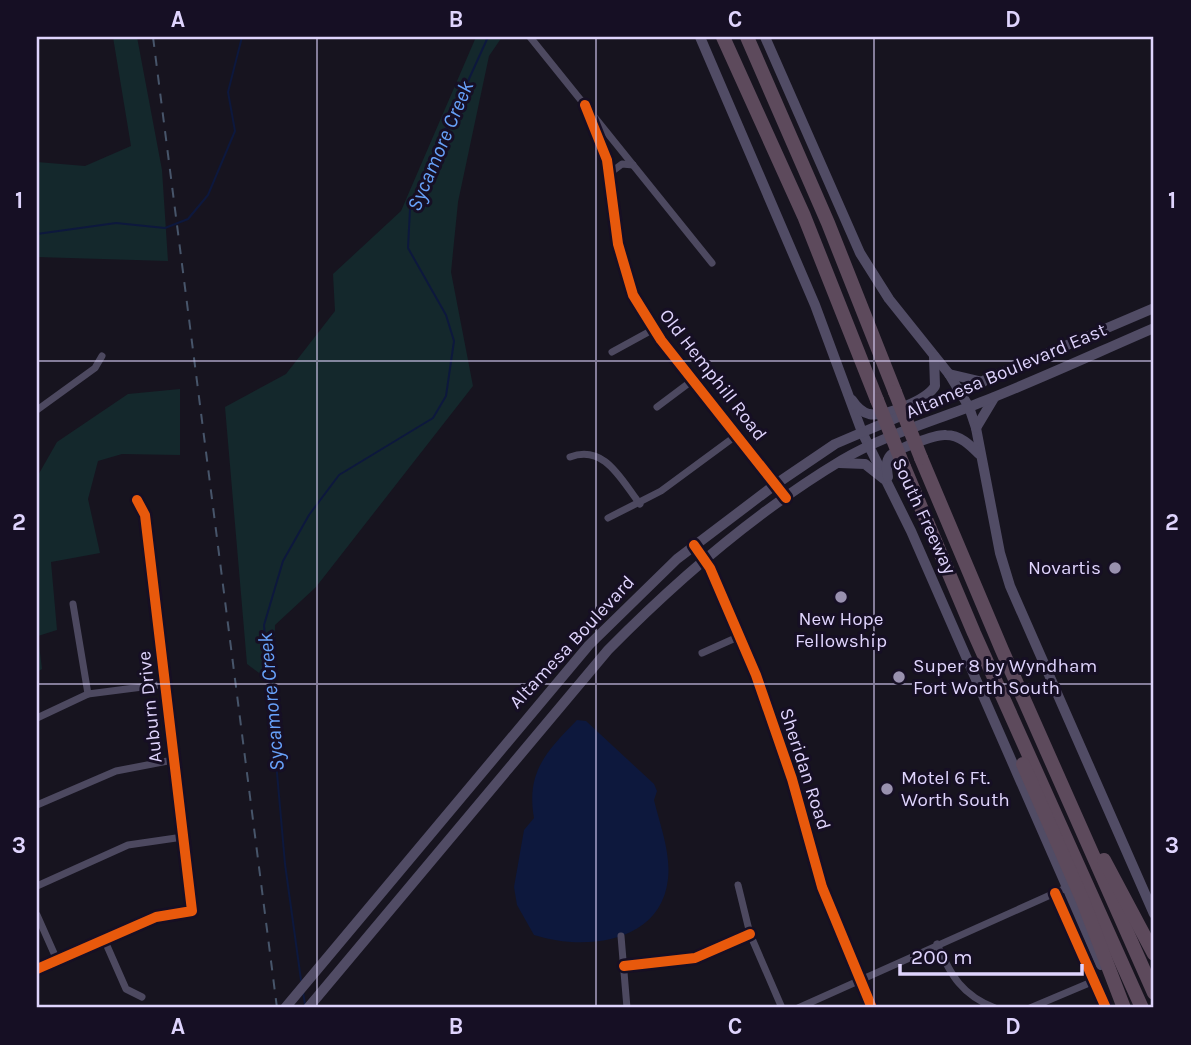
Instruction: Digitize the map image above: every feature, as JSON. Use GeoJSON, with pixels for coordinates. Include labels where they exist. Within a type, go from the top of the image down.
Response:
{"type":"FeatureCollection","features":[{"type":"Feature","properties":{"kind":"highway","name":"South Freeway"},"geometry":{"type":"LineString","coordinates":[[723,37],[817,247],[904,467],[974,633],[1142,1008]]}},
{"type":"Feature","properties":{"kind":"highway","name":"South Freeway"},"geometry":{"type":"LineString","coordinates":[[747,37],[828,223],[921,458],[1154,993]]}},
{"type":"Feature","properties":{"kind":"highway"},"geometry":{"type":"LineString","coordinates":[[974,633],[973,646],[1083,901],[1122,1008]]}},
{"type":"Feature","properties":{"kind":"highway"},"geometry":{"type":"LineString","coordinates":[[1037,729],[1154,954]]}},
{"type":"Feature","properties":{"kind":"main road","name":"South Freeway"},"geometry":{"type":"LineString","coordinates":[[700,37],[755,160],[862,432],[889,483],[1061,890],[1122,1008]]}},
{"type":"Feature","properties":{"kind":"main road"},"geometry":{"type":"LineString","coordinates":[[765,37],[860,253],[888,299],[934,353],[969,407],[976,428],[1000,554],[1010,586],[1154,914]]}},
{"type":"Feature","properties":{"kind":"main road","name":"Altamesa Boulevard East"},"geometry":{"type":"LineString","coordinates":[[961,392],[1154,308]]}},
{"type":"Feature","properties":{"kind":"main road","name":"Altamesa Boulevard East"},"geometry":{"type":"LineString","coordinates":[[871,446],[996,397],[1154,328]]}},
{"type":"Feature","properties":{"kind":"main road"},"geometry":{"type":"LineString","coordinates":[[1065,346],[1072,363]]}},
{"type":"Feature","properties":{"kind":"main road"},"geometry":{"type":"LineString","coordinates":[[847,391],[858,407],[870,414],[920,401],[935,386],[934,353]]}},
{"type":"Feature","properties":{"kind":"main road"},"geometry":{"type":"LineString","coordinates":[[949,374],[984,382]]}},
{"type":"Feature","properties":{"kind":"main road","name":"Altamesa Boulevard"},"geometry":{"type":"LineString","coordinates":[[285,1008],[589,645],[656,578],[694,545],[776,484],[838,443],[961,392]]}},
{"type":"Feature","properties":{"kind":"main road"},"geometry":{"type":"LineString","coordinates":[[976,428],[981,415],[996,397]]}},
{"type":"Feature","properties":{"kind":"main road"},"geometry":{"type":"LineString","coordinates":[[838,443],[850,425],[852,407]]}},
{"type":"Feature","properties":{"kind":"main road"},"geometry":{"type":"LineString","coordinates":[[889,483],[886,468],[889,457],[931,437],[956,437],[979,454]]}},
{"type":"Feature","properties":{"kind":"main road","name":"Altamesa Boulevard"},"geometry":{"type":"LineString","coordinates":[[308,1008],[608,650],[646,611],[705,560],[786,498],[838,463],[871,446]]}},
{"type":"Feature","properties":{"kind":"main road"},"geometry":{"type":"LineString","coordinates":[[838,463],[866,464],[889,483]]}},
{"type":"Feature","properties":{"kind":"street","name":"Old Hemphill Road"},"geometry":{"type":"LineString","coordinates":[[530,37],[712,263]]}},
{"type":"Feature","properties":{"kind":"street","name":"Old Hemphill Road"},"geometry":{"type":"LineString","coordinates":[[585,105],[601,139],[610,173],[620,257],[633,295],[654,330],[786,498]]}},
{"type":"Feature","properties":{"kind":"street"},"geometry":{"type":"LineString","coordinates":[[610,173],[622,164],[633,165]]}},
{"type":"Feature","properties":{"kind":"street"},"geometry":{"type":"LineString","coordinates":[[612,352],[654,330]]}},
{"type":"Feature","properties":{"kind":"street"},"geometry":{"type":"LineString","coordinates":[[37,410],[95,368],[102,356]]}},
{"type":"Feature","properties":{"kind":"street"},"geometry":{"type":"LineString","coordinates":[[657,407],[693,380]]}},
{"type":"Feature","properties":{"kind":"street"},"geometry":{"type":"LineString","coordinates":[[608,518],[640,504],[737,435]]}},
{"type":"Feature","properties":{"kind":"street"},"geometry":{"type":"LineString","coordinates":[[570,457],[586,453],[600,456],[640,504]]}},
{"type":"Feature","properties":{"kind":"street","name":"Auburn Drive"},"geometry":{"type":"LineString","coordinates":[[104,939],[156,917],[192,911],[145,515],[137,500]]}},
{"type":"Feature","properties":{"kind":"street","name":"Sheridan Road"},"geometry":{"type":"LineString","coordinates":[[694,545],[705,560],[740,636],[792,779],[822,887],[872,1008]]}},
{"type":"Feature","properties":{"kind":"street"},"geometry":{"type":"LineString","coordinates":[[73,604],[88,694]]}},
{"type":"Feature","properties":{"kind":"street"},"geometry":{"type":"LineString","coordinates":[[702,653],[740,636]]}},
{"type":"Feature","properties":{"kind":"street"},"geometry":{"type":"LineString","coordinates":[[37,718],[88,694],[166,684]]}},
{"type":"Feature","properties":{"kind":"street"},"geometry":{"type":"LineString","coordinates":[[37,804],[116,771],[173,760]]}},
{"type":"Feature","properties":{"kind":"street"},"geometry":{"type":"LineString","coordinates":[[37,886],[128,845],[183,837]]}},
{"type":"Feature","properties":{"kind":"street"},"geometry":{"type":"LineString","coordinates":[[738,885],[750,934],[782,1008]]}},
{"type":"Feature","properties":{"kind":"street"},"geometry":{"type":"LineString","coordinates":[[797,1008],[1061,890],[1094,981],[1107,1008]]}},
{"type":"Feature","properties":{"kind":"street"},"geometry":{"type":"LineString","coordinates":[[37,915],[57,960]]}},
{"type":"Feature","properties":{"kind":"street"},"geometry":{"type":"LineString","coordinates":[[624,966],[695,958],[750,934]]}},
{"type":"Feature","properties":{"kind":"street"},"geometry":{"type":"LineString","coordinates":[[621,936],[627,1008]]}},
{"type":"Feature","properties":{"kind":"street"},"geometry":{"type":"LineString","coordinates":[[37,969],[104,939],[127,989],[142,997]]}},
{"type":"Feature","properties":{"kind":"street"},"geometry":{"type":"LineString","coordinates":[[937,944],[958,985],[977,1000],[995,1008]]}},
{"type":"Feature","properties":{"kind":"street"},"geometry":{"type":"LineString","coordinates":[[1030,1008],[1094,981]]}},
{"type":"Feature","properties":{"kind":"green space"},"geometry":{"type":"Polygon","coordinates":[[[113,37],[137,37],[162,170],[168,261],[37,257],[37,162],[85,166],[131,146],[113,37]]]}},
{"type":"Feature","properties":{"kind":"green space"},"geometry":{"type":"Polygon","coordinates":[[[476,37],[502,37],[489,56],[458,202],[451,272],[473,386],[316,587],[275,625],[274,684],[247,664],[225,407],[286,374],[335,311],[333,274],[401,211],[476,37]]]}},
{"type":"Feature","properties":{"kind":"green space"},"geometry":{"type":"Polygon","coordinates":[[[180,389],[180,455],[122,454],[98,461],[88,499],[100,553],[51,562],[57,630],[38,636],[42,669],[37,672],[37,477],[57,442],[128,394],[180,389]]]}},
{"type":"Feature","properties":{"kind":"water"},"geometry":{"type":"Polygon","coordinates":[[[577,720],[586,721],[654,784],[657,791],[654,800],[669,869],[662,901],[651,917],[635,930],[617,937],[575,942],[534,935],[517,905],[514,887],[524,830],[534,818],[532,802],[536,775],[556,742],[577,720]]]}},
{"type":"Feature","properties":{"kind":"waterway"},"geometry":{"type":"LineString","coordinates":[[37,234],[116,223],[165,228],[188,219],[208,195],[235,131],[228,92],[242,37]]}},
{"type":"Feature","properties":{"kind":"waterway","name":"Sycamore Creek"},"geometry":{"type":"LineString","coordinates":[[301,980],[285,864],[264,625],[283,561],[309,515],[339,475],[433,418],[446,396],[454,341],[446,315],[408,248],[410,209],[488,37]]}},
{"type":"Feature","properties":{"kind":"waterway","name":"Sycamore Creek"},"geometry":{"type":"LineString","coordinates":[[303,992],[305,1004]]}},
{"type":"Feature","properties":{"kind":"railway"},"geometry":{"type":"LineString","coordinates":[[153,37],[277,1008]]}},
{"type":"Feature","properties":{"kind":"cycle path"},"geometry":{"type":"LineString","coordinates":[[585,105],[607,160],[618,244],[633,295],[661,340],[786,498]]}},
{"type":"Feature","properties":{"kind":"cycle path"},"geometry":{"type":"LineString","coordinates":[[37,969],[156,917],[192,911],[145,515],[137,500]]}},
{"type":"Feature","properties":{"kind":"cycle path"},"geometry":{"type":"LineString","coordinates":[[694,545],[710,568],[756,675],[792,779],[822,887],[872,1008]]}},
{"type":"Feature","properties":{"kind":"cycle path"},"geometry":{"type":"LineString","coordinates":[[1055,893],[1106,1008]]}},
{"type":"Feature","properties":{"kind":"cycle path"},"geometry":{"type":"LineString","coordinates":[[624,966],[695,958],[750,934]]}},
{"type":"Feature","properties":{"kind":"place","name":"Novartis"},"geometry":{"type":"Point","coordinates":[1115,568]}},
{"type":"Feature","properties":{"kind":"place","name":"New Hope Fellowship"},"geometry":{"type":"Point","coordinates":[841,597]}},
{"type":"Feature","properties":{"kind":"place","name":"Super 8 by Wyndham Fort Worth South"},"geometry":{"type":"Point","coordinates":[899,677]}},
{"type":"Feature","properties":{"kind":"place","name":"Motel 6 Ft. Worth South"},"geometry":{"type":"Point","coordinates":[887,789]}}]}
